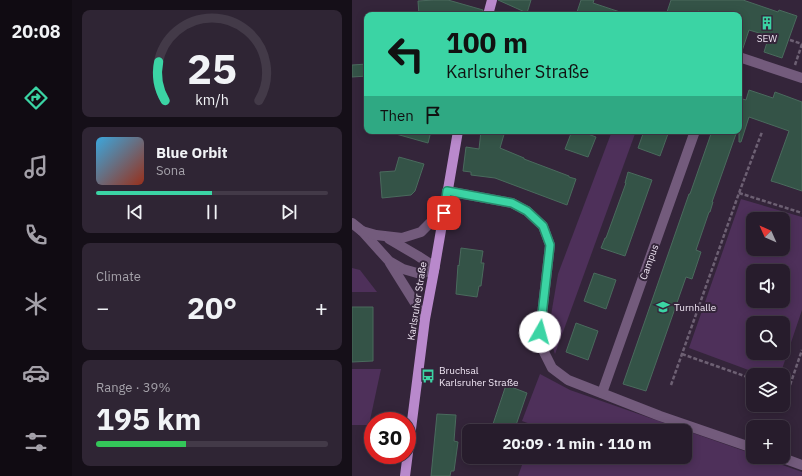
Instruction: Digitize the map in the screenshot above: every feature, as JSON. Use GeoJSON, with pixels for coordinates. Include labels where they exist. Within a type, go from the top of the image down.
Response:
{"type":"FeatureCollection","features":[{"type":"Feature","properties":{"kind":"main road"},"geometry":{"type":"LineString","coordinates":[[489,12],[492,0]]}},
{"type":"Feature","properties":{"kind":"main road","name":"Karlsruher Straße"},"geometry":{"type":"LineString","coordinates":[[405,476],[425,319],[457,134]]}},
{"type":"Feature","properties":{"kind":"street"},"geometry":{"type":"LineString","coordinates":[[742,58],[802,78]]}},
{"type":"Feature","properties":{"kind":"street","name":"Campus"},"geometry":{"type":"LineString","coordinates":[[602,393],[694,134]]}},
{"type":"Feature","properties":{"kind":"street"},"geometry":{"type":"LineString","coordinates":[[362,231],[376,235],[402,238],[421,232],[433,220],[447,195],[512,203],[527,211],[543,226],[550,245],[540,332],[544,352],[552,368],[568,380],[660,416],[746,446]]}},
{"type":"Feature","properties":{"kind":"street"},"geometry":{"type":"LineString","coordinates":[[352,223],[362,231],[389,262],[425,319]]}},
{"type":"Feature","properties":{"kind":"street"},"geometry":{"type":"LineString","coordinates":[[385,236],[418,256],[434,269]]}},
{"type":"Feature","properties":{"kind":"street"},"geometry":{"type":"LineString","coordinates":[[389,262],[403,269],[417,273],[434,269]]}},
{"type":"Feature","properties":{"kind":"street"},"geometry":{"type":"LineString","coordinates":[[790,461],[802,465]]}},
{"type":"Feature","properties":{"kind":"path"},"geometry":{"type":"LineString","coordinates":[[790,40],[802,44],[792,75]]}},
{"type":"Feature","properties":{"kind":"path"},"geometry":{"type":"LineString","coordinates":[[671,385],[762,132]]}},
{"type":"Feature","properties":{"kind":"path"},"geometry":{"type":"LineString","coordinates":[[739,193],[802,213]]}},
{"type":"Feature","properties":{"kind":"path"},"geometry":{"type":"LineString","coordinates":[[790,385],[802,350]]}},
{"type":"Feature","properties":{"kind":"path"},"geometry":{"type":"LineString","coordinates":[[682,354],[746,377]]}},
{"type":"Feature","properties":{"kind":"shaded area"},"geometry":{"type":"Polygon","coordinates":[[[611,134],[635,134],[555,354],[548,333],[558,274],[611,134]]]}},
{"type":"Feature","properties":{"kind":"shaded area"},"geometry":{"type":"Polygon","coordinates":[[[741,199],[785,212],[746,212],[746,256],[790,256],[790,213],[802,217],[802,310],[790,345],[790,316],[746,316],[746,360],[785,360],[782,368],[746,369],[689,348],[741,199]]]}},
{"type":"Feature","properties":{"kind":"shaded area"},"geometry":{"type":"Polygon","coordinates":[[[352,268],[360,270],[377,292],[352,292],[352,268]]]}},
{"type":"Feature","properties":{"kind":"shaded area"},"geometry":{"type":"Polygon","coordinates":[[[352,369],[381,369],[372,412],[364,412],[364,425],[352,425],[352,369]]]}},
{"type":"Feature","properties":{"kind":"shaded area"},"geometry":{"type":"Polygon","coordinates":[[[540,374],[570,390],[667,424],[530,424],[522,421],[540,374]]]}},
{"type":"Feature","properties":{"kind":"shaded area"},"geometry":{"type":"Polygon","coordinates":[[[692,433],[746,452],[746,464],[780,464],[802,472],[802,476],[518,476],[522,464],[692,464],[692,433]]]}},
{"type":"Feature","properties":{"kind":"building"},"geometry":{"type":"Polygon","coordinates":[[[448,0],[483,10],[483,12],[419,12],[418,1],[448,0]]]}},
{"type":"Feature","properties":{"kind":"building"},"geometry":{"type":"Polygon","coordinates":[[[498,0],[531,0],[527,12],[498,0]]]}},
{"type":"Feature","properties":{"kind":"building"},"geometry":{"type":"Polygon","coordinates":[[[581,0],[594,0],[593,3],[620,12],[577,12],[581,0]]]}},
{"type":"Feature","properties":{"kind":"building","name":"SEW"},"geometry":{"type":"Polygon","coordinates":[[[671,0],[743,0],[778,12],[779,10],[797,16],[782,58],[764,52],[769,36],[749,30],[742,51],[742,12],[667,12],[671,0]]]}},
{"type":"Feature","properties":{"kind":"building"},"geometry":{"type":"Polygon","coordinates":[[[364,64],[364,76],[352,77],[352,65],[364,64]]]}},
{"type":"Feature","properties":{"kind":"building"},"geometry":{"type":"Polygon","coordinates":[[[749,90],[773,98],[775,92],[802,102],[802,191],[771,181],[789,131],[749,117],[741,142],[739,142],[739,134],[742,134],[742,99],[746,100],[749,90]]]}},
{"type":"Feature","properties":{"kind":"building"},"geometry":{"type":"Polygon","coordinates":[[[396,134],[430,134],[428,143],[396,134]]]}},
{"type":"Feature","properties":{"kind":"building"},"geometry":{"type":"Polygon","coordinates":[[[481,134],[504,134],[500,148],[576,179],[567,205],[495,178],[471,175],[471,172],[463,171],[466,147],[479,149],[481,134]]]}},
{"type":"Feature","properties":{"kind":"building"},"geometry":{"type":"Polygon","coordinates":[[[571,134],[588,134],[596,137],[588,157],[565,149],[571,134]]]}},
{"type":"Feature","properties":{"kind":"building"},"geometry":{"type":"Polygon","coordinates":[[[643,134],[668,134],[660,156],[638,148],[643,134]]]}},
{"type":"Feature","properties":{"kind":"building"},"geometry":{"type":"Polygon","coordinates":[[[711,134],[736,134],[696,250],[701,252],[692,279],[686,277],[646,391],[623,384],[711,134]]]}},
{"type":"Feature","properties":{"kind":"building"},"geometry":{"type":"Polygon","coordinates":[[[399,157],[424,164],[415,191],[411,195],[382,198],[380,172],[395,171],[399,157]]]}},
{"type":"Feature","properties":{"kind":"building"},"geometry":{"type":"Polygon","coordinates":[[[628,172],[652,180],[625,256],[601,248],[626,183],[628,172]]]}},
{"type":"Feature","properties":{"kind":"building"},"geometry":{"type":"Polygon","coordinates":[[[461,248],[483,251],[481,263],[484,263],[481,286],[479,286],[477,297],[456,294],[461,248]]]}},
{"type":"Feature","properties":{"kind":"building"},"geometry":{"type":"Polygon","coordinates":[[[594,273],[616,280],[606,309],[584,301],[594,273]]]}},
{"type":"Feature","properties":{"kind":"building"},"geometry":{"type":"Polygon","coordinates":[[[352,307],[373,307],[373,361],[352,362],[352,307]]]}},
{"type":"Feature","properties":{"kind":"building"},"geometry":{"type":"Polygon","coordinates":[[[576,323],[598,331],[588,360],[566,352],[576,323]]]}},
{"type":"Feature","properties":{"kind":"building"},"geometry":{"type":"Polygon","coordinates":[[[506,385],[527,393],[516,424],[493,424],[506,385]]]}},
{"type":"Feature","properties":{"kind":"building"},"geometry":{"type":"Polygon","coordinates":[[[437,414],[456,415],[454,441],[458,442],[454,471],[451,471],[450,476],[431,476],[437,414]]]}},
{"type":"Feature","properties":{"kind":"place","name":"SEW"},"geometry":{"type":"Point","coordinates":[767,23]}},
{"type":"Feature","properties":{"kind":"place","name":"Turnhalle"},"geometry":{"type":"Point","coordinates":[663,307]}},
{"type":"Feature","properties":{"kind":"place","name":"Bruchsal Karlsruher Straße"},"geometry":{"type":"Point","coordinates":[428,376]}},
{"type":"Feature","properties":{"kind":"route"},"geometry":{"type":"LineString","coordinates":[[444,213],[447,191],[512,203],[527,211],[543,226],[550,245],[540,332]]}}]}
